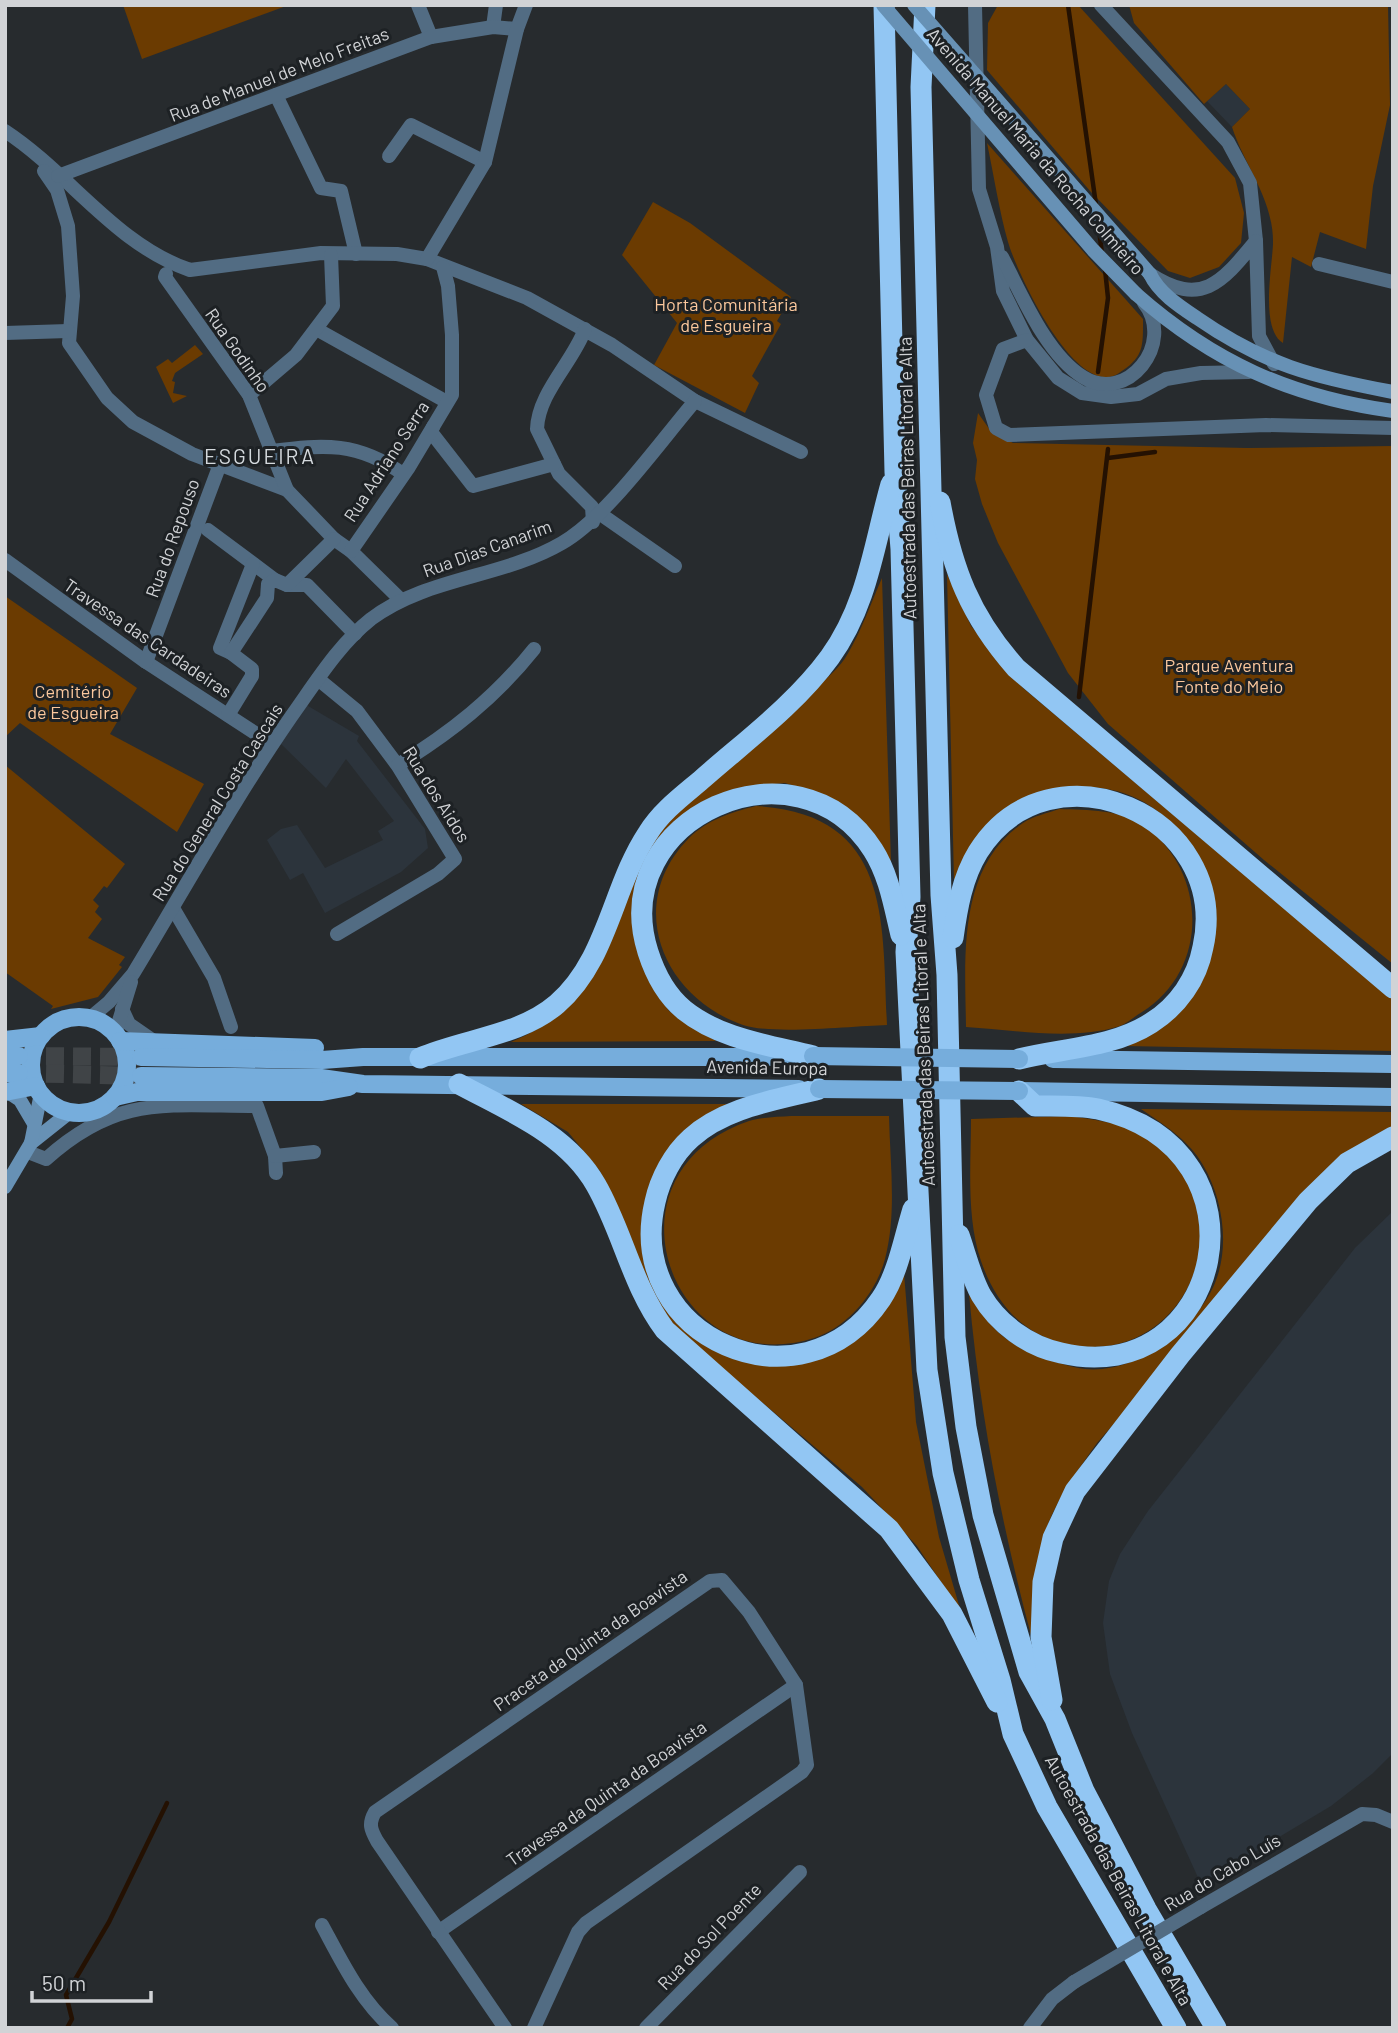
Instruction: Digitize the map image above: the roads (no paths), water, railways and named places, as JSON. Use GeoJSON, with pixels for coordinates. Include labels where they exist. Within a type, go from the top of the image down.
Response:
{"type":"FeatureCollection","features":[{"type":"Feature","properties":{"kind":"highway","name":"Autoestrada das Beiras Litoral e Alta"},"geometry":{"type":"LineString","coordinates":[[884,5],[895,472],[901,549],[910,897],[906,952],[932,1415],[969,1580],[1000,1680],[1013,1734],[1047,1807],[1176,2028]]}},
{"type":"Feature","properties":{"kind":"highway","name":"Autoestrada das Beiras Litoral e Alta"},"geometry":{"type":"LineString","coordinates":[[925,5],[921,87],[940,882],[947,975],[956,1338],[966,1427],[983,1515],[1029,1672],[1055,1719],[1084,1791],[1146,1909],[1216,2028]]}},
{"type":"Feature","properties":{"kind":"highway"},"geometry":{"type":"LineString","coordinates":[[930,444],[944,527],[958,575],[971,609],[1004,655],[1030,682],[1393,988]]}},
{"type":"Feature","properties":{"kind":"highway"},"geometry":{"type":"LineString","coordinates":[[420,1058],[532,1021],[559,1003],[583,975],[595,954],[629,864],[657,821],[798,693],[841,640],[861,600],[895,472]]}},
{"type":"Feature","properties":{"kind":"highway"},"geometry":{"type":"LineString","coordinates":[[813,1056],[736,1037],[710,1026],[685,1010],[666,989],[646,946],[642,913],[649,877],[673,836],[699,814],[744,796],[770,793],[817,803],[849,822],[873,850],[887,880],[906,952]]}},
{"type":"Feature","properties":{"kind":"highway"},"geometry":{"type":"LineString","coordinates":[[947,975],[957,909],[970,870],[990,837],[1018,813],[1056,799],[1076,797],[1110,800],[1151,818],[1175,839],[1200,884],[1207,920],[1201,959],[1181,997],[1152,1023],[1120,1038],[1019,1059]]}},
{"type":"Feature","properties":{"kind":"highway"},"geometry":{"type":"LineString","coordinates":[[459,1084],[546,1132],[576,1159],[599,1192],[642,1294],[665,1330],[865,1505],[906,1549],[952,1614],[1013,1734]]}},
{"type":"Feature","properties":{"kind":"highway"},"geometry":{"type":"LineString","coordinates":[[819,1089],[749,1108],[706,1126],[678,1152],[664,1174],[651,1218],[652,1251],[665,1289],[680,1312],[705,1334],[745,1354],[781,1357],[832,1346],[858,1327],[883,1297],[918,1194]]}},
{"type":"Feature","properties":{"kind":"highway"},"geometry":{"type":"LineString","coordinates":[[951,1216],[980,1293],[987,1304],[1007,1325],[1044,1349],[1071,1356],[1100,1358],[1137,1349],[1174,1324],[1197,1293],[1211,1245],[1209,1215],[1203,1190],[1176,1148],[1133,1121],[1097,1109],[1035,1106],[1019,1091]]}},
{"type":"Feature","properties":{"kind":"highway"},"geometry":{"type":"LineString","coordinates":[[1055,1719],[1041,1637],[1043,1583],[1053,1538],[1075,1491],[1180,1355],[1308,1201],[1348,1163],[1393,1137]]}},
{"type":"Feature","properties":{"kind":"main road","name":"Avenida Manuel Maria da Rocha Colmieiro"},"geometry":{"type":"LineString","coordinates":[[884,5],[1093,250],[1136,294],[1172,325],[1249,372],[1342,404],[1393,411]]}},
{"type":"Feature","properties":{"kind":"main road","name":"Avenida Manuel Maria da Rocha Colmieiro"},"geometry":{"type":"LineString","coordinates":[[914,5],[1150,274],[1156,286],[1184,309],[1222,335],[1274,363],[1322,378],[1393,392]]}},
{"type":"Feature","properties":{"kind":"main road"},"geometry":{"type":"LineString","coordinates":[[118,1038],[127,1070],[115,1097],[103,1107],[86,1113],[70,1112],[48,1102],[39,1090],[31,1064],[33,1049],[41,1035],[63,1020],[90,1018],[118,1038],[155,1042],[322,1048],[363,1057]]}},
{"type":"Feature","properties":{"kind":"main road"},"geometry":{"type":"LineString","coordinates":[[5,1040],[41,1035]]}},
{"type":"Feature","properties":{"kind":"main road","name":"Avenida Europa"},"geometry":{"type":"LineString","coordinates":[[141,1057],[322,1060],[363,1057],[733,1059],[813,1056],[1154,1058],[1393,1064]]}},
{"type":"Feature","properties":{"kind":"main road","name":"Avenida Europa"},"geometry":{"type":"LineString","coordinates":[[141,1076],[321,1078],[363,1084],[1393,1097]]}},
{"type":"Feature","properties":{"kind":"main road"},"geometry":{"type":"LineString","coordinates":[[115,1097],[137,1092],[322,1092],[363,1084]]}},
{"type":"Feature","properties":{"kind":"main road"},"geometry":{"type":"LineString","coordinates":[[7,1092],[39,1090]]}},
{"type":"Feature","properties":{"kind":"main road"},"geometry":{"type":"LineString","coordinates":[[29,1147],[39,1090]]}},
{"type":"Feature","properties":{"kind":"main road"},"geometry":{"type":"LineString","coordinates":[[7,1092],[20,1100],[33,1122]]}},
{"type":"Feature","properties":{"kind":"main road"},"geometry":{"type":"LineString","coordinates":[[5,1187],[29,1147],[70,1112]]}},
{"type":"Feature","properties":{"kind":"street"},"geometry":{"type":"LineString","coordinates":[[418,5],[431,37]]}},
{"type":"Feature","properties":{"kind":"street"},"geometry":{"type":"LineString","coordinates":[[493,27],[496,5]]}},
{"type":"Feature","properties":{"kind":"street"},"geometry":{"type":"LineString","coordinates":[[427,259],[456,216],[485,162],[517,29],[526,5]]}},
{"type":"Feature","properties":{"kind":"street"},"geometry":{"type":"LineString","coordinates":[[1101,5],[1228,142],[1250,183],[1256,242],[1259,336],[1274,363]]}},
{"type":"Feature","properties":{"kind":"street"},"geometry":{"type":"LineString","coordinates":[[976,9],[979,189],[997,247],[1003,291],[1027,340],[1058,378],[1082,393],[1111,397],[1138,394],[1166,379],[1201,373],[1249,372]]}},
{"type":"Feature","properties":{"kind":"street","name":"Rua de Manuel de Melo Freitas"},"geometry":{"type":"LineString","coordinates":[[58,176],[431,37],[493,27],[517,29]]}},
{"type":"Feature","properties":{"kind":"street"},"geometry":{"type":"LineString","coordinates":[[276,95],[321,188],[341,191],[356,254]]}},
{"type":"Feature","properties":{"kind":"street"},"geometry":{"type":"LineString","coordinates":[[389,156],[411,125],[485,162]]}},
{"type":"Feature","properties":{"kind":"street"},"geometry":{"type":"LineString","coordinates":[[5,131],[87,202],[172,264],[190,270],[321,253],[397,254],[427,259],[527,298],[585,329],[695,401],[801,452]]}},
{"type":"Feature","properties":{"kind":"street"},"geometry":{"type":"LineString","coordinates":[[34,155],[57,190],[68,226],[73,296],[69,343],[76,357],[116,406],[133,422],[219,467],[287,490],[334,539],[351,551],[400,599]]}},
{"type":"Feature","properties":{"kind":"street"},"geometry":{"type":"LineString","coordinates":[[64,212],[74,205],[87,202]]}},
{"type":"Feature","properties":{"kind":"street"},"geometry":{"type":"LineString","coordinates":[[1150,274],[1172,288],[1189,291],[1214,284],[1231,271],[1256,242]]}},
{"type":"Feature","properties":{"kind":"street"},"geometry":{"type":"LineString","coordinates":[[997,247],[1038,325],[1068,364],[1084,378],[1104,384],[1121,382],[1136,373],[1148,358],[1155,337],[1153,315],[1136,294]]}},
{"type":"Feature","properties":{"kind":"street"},"geometry":{"type":"LineString","coordinates":[[250,395],[281,369],[318,330],[333,306],[331,255]]}},
{"type":"Feature","properties":{"kind":"street"},"geometry":{"type":"LineString","coordinates":[[1319,264],[1393,282]]}},
{"type":"Feature","properties":{"kind":"street","name":"Rua Adriano Serra"},"geometry":{"type":"LineString","coordinates":[[351,551],[452,396],[452,335],[443,267]]}},
{"type":"Feature","properties":{"kind":"street","name":"Rua Godinho"},"geometry":{"type":"LineString","coordinates":[[166,274],[165,277],[201,331],[250,395],[287,490]]}},
{"type":"Feature","properties":{"kind":"street"},"geometry":{"type":"LineString","coordinates":[[585,329],[572,357],[545,399],[537,429],[559,474],[592,507],[596,517],[675,566]]}},
{"type":"Feature","properties":{"kind":"street"},"geometry":{"type":"LineString","coordinates":[[318,330],[447,402]]}},
{"type":"Feature","properties":{"kind":"street"},"geometry":{"type":"LineString","coordinates":[[5,333],[68,331]]}},
{"type":"Feature","properties":{"kind":"street"},"geometry":{"type":"LineString","coordinates":[[1027,340],[1003,349],[986,395],[996,428],[1009,435],[1266,425],[1393,428]]}},
{"type":"Feature","properties":{"kind":"street","name":"Rua Dias Canarim"},"geometry":{"type":"LineString","coordinates":[[400,599],[538,555],[561,544],[596,517],[695,401]]}},
{"type":"Feature","properties":{"kind":"street"},"geometry":{"type":"LineString","coordinates":[[433,427],[431,432],[472,486],[554,464]]}},
{"type":"Feature","properties":{"kind":"street"},"geometry":{"type":"LineString","coordinates":[[272,451],[320,444],[382,459],[403,474]]}},
{"type":"Feature","properties":{"kind":"street","name":"Rua do Repouso"},"geometry":{"type":"LineString","coordinates":[[146,662],[219,467]]}},
{"type":"Feature","properties":{"kind":"street"},"geometry":{"type":"LineString","coordinates":[[208,530],[281,582]]}},
{"type":"Feature","properties":{"kind":"street"},"geometry":{"type":"LineString","coordinates":[[281,582],[334,539]]}},
{"type":"Feature","properties":{"kind":"street","name":"Travessa das Cardadeiras"},"geometry":{"type":"LineString","coordinates":[[5,560],[146,662],[272,744]]}},
{"type":"Feature","properties":{"kind":"street"},"geometry":{"type":"LineString","coordinates":[[231,643],[253,564]]}},
{"type":"Feature","properties":{"kind":"street"},"geometry":{"type":"LineString","coordinates":[[231,643],[267,598],[268,584],[281,582],[307,585],[355,634]]}},
{"type":"Feature","properties":{"kind":"street","name":"Rua do General Costa Cascais"},"geometry":{"type":"LineString","coordinates":[[90,1018],[109,1002],[133,974],[272,744],[318,679],[355,634],[400,599]]}},
{"type":"Feature","properties":{"kind":"street"},"geometry":{"type":"LineString","coordinates":[[228,715],[253,676],[252,669],[231,643]]}},
{"type":"Feature","properties":{"kind":"street"},"geometry":{"type":"LineString","coordinates":[[398,765],[470,716],[496,693],[534,649]]}},
{"type":"Feature","properties":{"kind":"street","name":"Rua dos Aidos"},"geometry":{"type":"LineString","coordinates":[[318,679],[357,711],[398,765],[456,859],[438,874],[337,934]]}},
{"type":"Feature","properties":{"kind":"street"},"geometry":{"type":"LineString","coordinates":[[173,908],[214,978],[231,1027]]}},
{"type":"Feature","properties":{"kind":"street","name":"Rua do General Costa Cascais"},"geometry":{"type":"LineString","coordinates":[[118,1038],[122,1010],[133,974]]}},
{"type":"Feature","properties":{"kind":"street"},"geometry":{"type":"LineString","coordinates":[[122,1010],[129,1024],[155,1042]]}},
{"type":"Feature","properties":{"kind":"street"},"geometry":{"type":"LineString","coordinates":[[29,1147],[46,1159],[80,1131],[111,1115],[139,1107],[257,1107],[275,1156],[276,1173]]}},
{"type":"Feature","properties":{"kind":"street"},"geometry":{"type":"LineString","coordinates":[[275,1156],[314,1152]]}},
{"type":"Feature","properties":{"kind":"street","name":"Praceta da Quinta da Boavista"},"geometry":{"type":"LineString","coordinates":[[505,2028],[370,1829],[374,1812],[710,1581],[722,1580],[730,1587],[796,1685],[808,1757],[802,1772],[586,1923],[572,1943],[534,2028]]}},
{"type":"Feature","properties":{"kind":"street","name":"Travessa da Quinta da Boavista"},"geometry":{"type":"LineString","coordinates":[[438,1932],[796,1685]]}},
{"type":"Feature","properties":{"kind":"street","name":"Rua do Cabo Luís"},"geometry":{"type":"LineString","coordinates":[[1030,2028],[1052,1999],[1074,1982],[1362,1814],[1376,1815],[1393,1822]]}},
{"type":"Feature","properties":{"kind":"street","name":"Rua do Sol Poente"},"geometry":{"type":"LineString","coordinates":[[646,2028],[800,1872]]}},
{"type":"Feature","properties":{"kind":"street"},"geometry":{"type":"LineString","coordinates":[[322,1925],[351,1978],[377,2014],[392,2028]]}},
{"type":"Feature","properties":{"kind":"waterway"},"geometry":{"type":"LineString","coordinates":[[1068,5],[1096,205]]}},
{"type":"Feature","properties":{"kind":"waterway"},"geometry":{"type":"LineString","coordinates":[[1098,221],[1102,254]]}},
{"type":"Feature","properties":{"kind":"waterway"},"geometry":{"type":"LineString","coordinates":[[1098,372],[1108,298],[1105,269]]}},
{"type":"Feature","properties":{"kind":"waterway"},"geometry":{"type":"LineString","coordinates":[[1079,697],[1108,449]]}},
{"type":"Feature","properties":{"kind":"waterway"},"geometry":{"type":"LineString","coordinates":[[1108,458],[1155,452]]}},
{"type":"Feature","properties":{"kind":"waterway"},"geometry":{"type":"LineString","coordinates":[[67,2028],[72,2019],[66,1995],[109,1922],[167,1803]]}},
{"type":"Feature","properties":{"kind":"tunnel"},"geometry":{"type":"LineString","coordinates":[[19,1056],[141,1057]]}},
{"type":"Feature","properties":{"kind":"tunnel"},"geometry":{"type":"LineString","coordinates":[[19,1073],[141,1076]]}},
{"type":"Feature","properties":{"kind":"district","name":"ESGUEIRA"},"geometry":{"type":"Point","coordinates":[260,455]}},
{"type":"Feature","properties":{"kind":"park label","name":"Horta Comunitária de Esgueira"},"geometry":{"type":"Point","coordinates":[726,314]}},
{"type":"Feature","properties":{"kind":"park label","name":"Parque Aventura Fonte do Meio"},"geometry":{"type":"Point","coordinates":[1229,675]}},
{"type":"Feature","properties":{"kind":"park label","name":"Cemitério de Esgueira"},"geometry":{"type":"Point","coordinates":[73,701]}}]}
